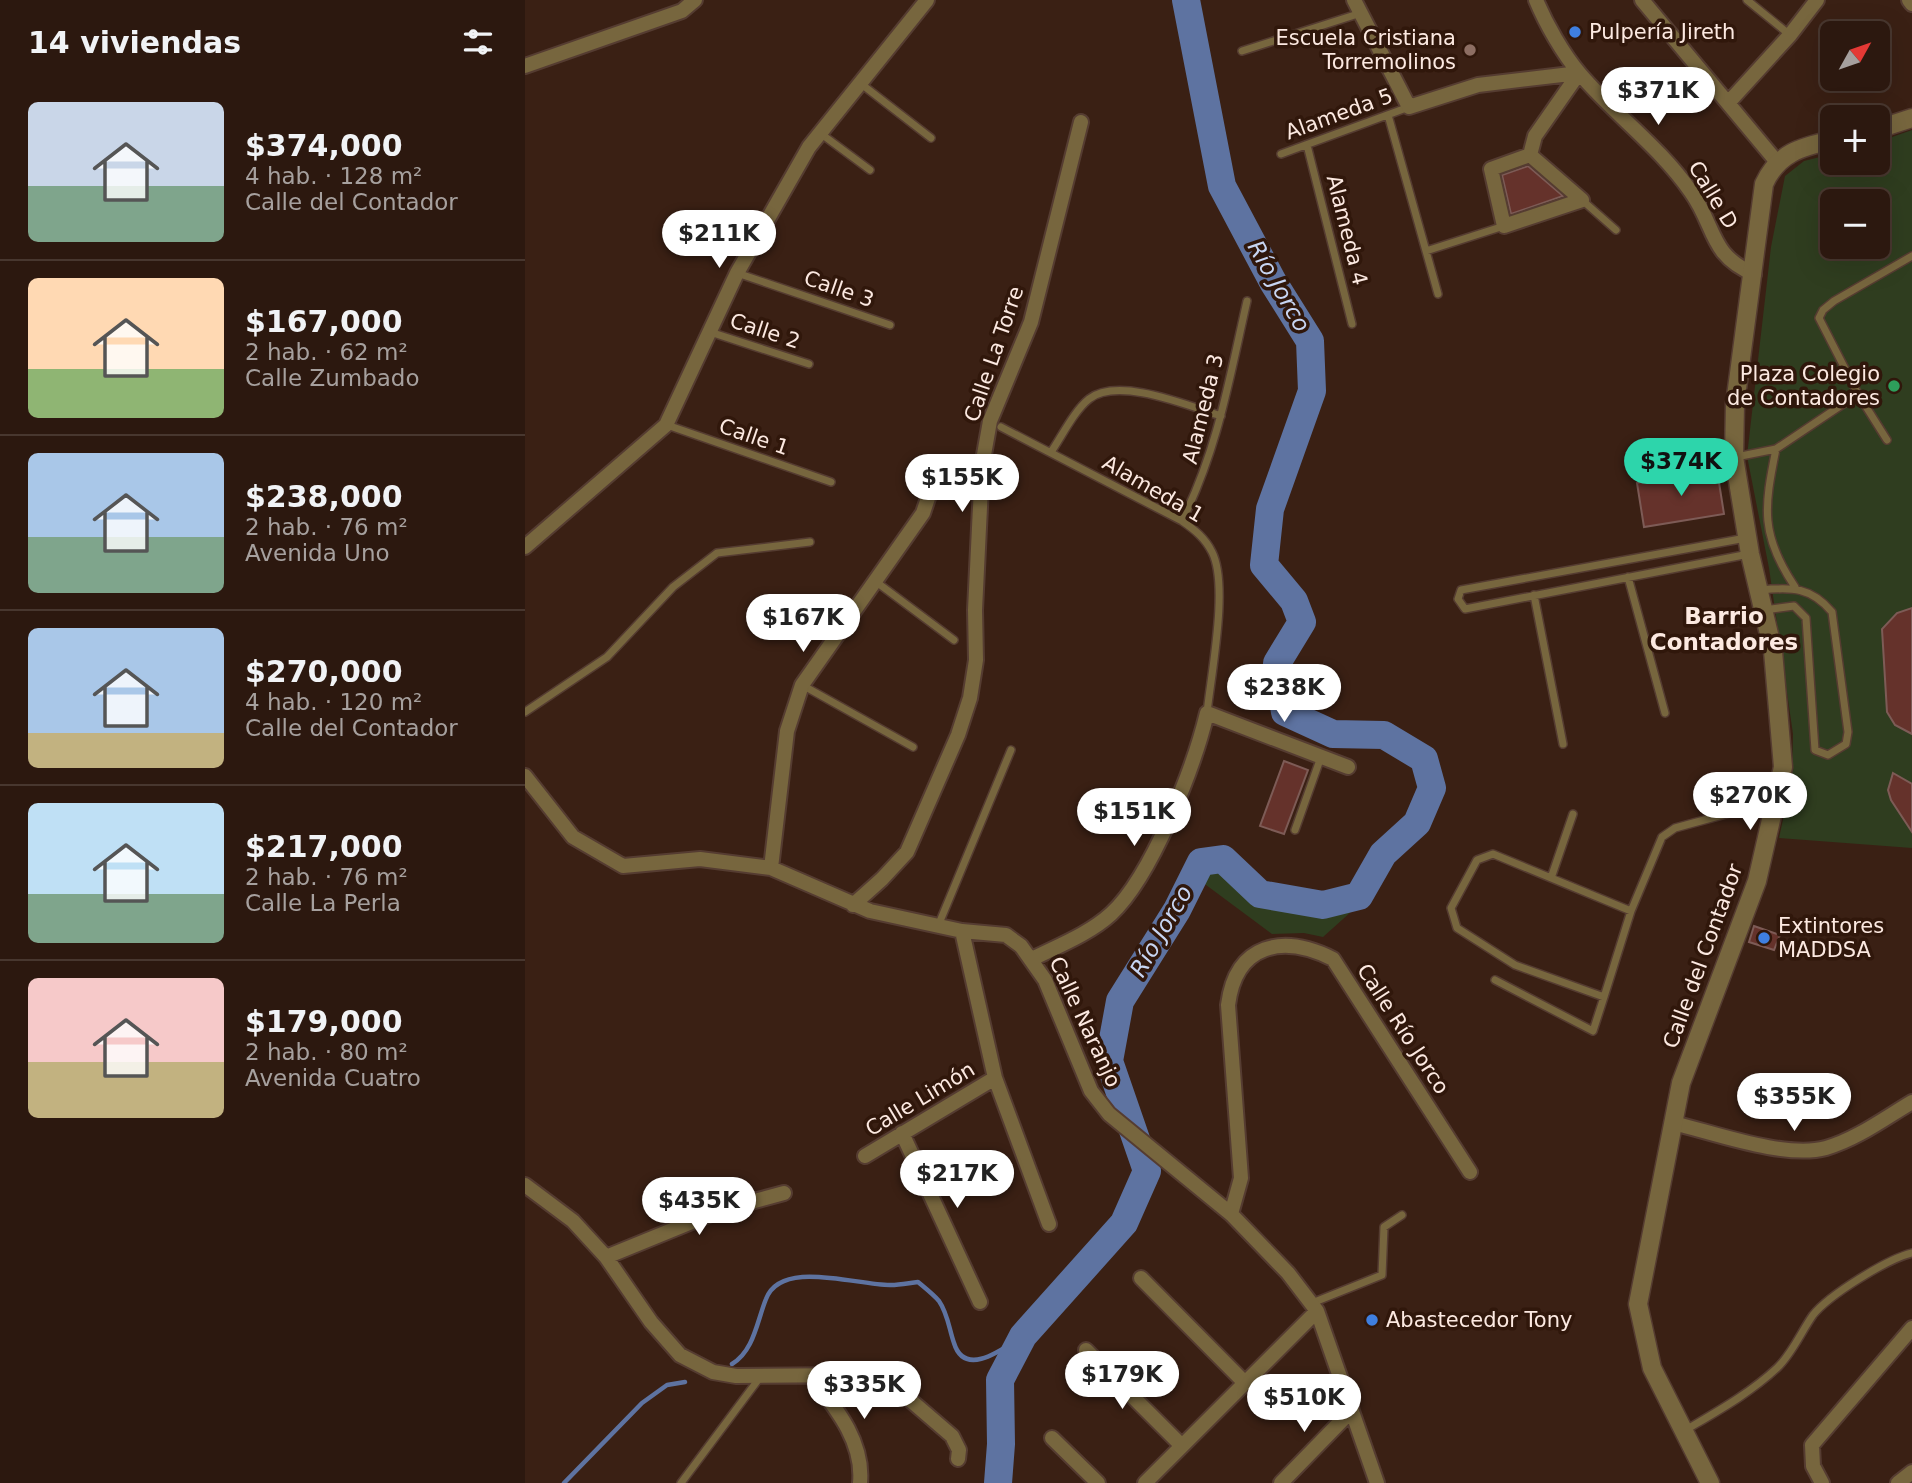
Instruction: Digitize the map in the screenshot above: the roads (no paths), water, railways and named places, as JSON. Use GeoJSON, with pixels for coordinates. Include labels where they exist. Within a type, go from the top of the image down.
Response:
{"type":"FeatureCollection","features":[{"type":"Feature","properties":{"kind":"street"},"geometry":{"type":"LineString","coordinates":[[525,66],[682,11],[695,0]]}},
{"type":"Feature","properties":{"kind":"street"},"geometry":{"type":"LineString","coordinates":[[525,547],[666,425],[737,273],[820,133],[927,0]]}},
{"type":"Feature","properties":{"kind":"street","name":"Calle D"},"geometry":{"type":"LineString","coordinates":[[1536,0],[1579,73],[1674,167],[1694,195],[1720,248],[1733,265],[1754,274]]}},
{"type":"Feature","properties":{"kind":"street"},"geometry":{"type":"LineString","coordinates":[[1642,0],[1777,162],[1792,151],[1820,143]]}},
{"type":"Feature","properties":{"kind":"street"},"geometry":{"type":"LineString","coordinates":[[1729,103],[1790,35],[1817,0]]}},
{"type":"Feature","properties":{"kind":"street"},"geometry":{"type":"LineString","coordinates":[[1358,7],[1409,107],[1478,85],[1579,73]]}},
{"type":"Feature","properties":{"kind":"street"},"geometry":{"type":"LineString","coordinates":[[1530,155],[1535,136],[1579,73]]}},
{"type":"Feature","properties":{"kind":"street"},"geometry":{"type":"LineString","coordinates":[[1890,125],[1912,118]]}},
{"type":"Feature","properties":{"kind":"street","name":"Calle La Torre"},"geometry":{"type":"LineString","coordinates":[[853,905],[882,880],[907,852],[958,735],[970,698],[976,660],[975,610],[982,466],[990,421],[1031,322],[1081,122]]}},
{"type":"Feature","properties":{"kind":"street"},"geometry":{"type":"LineString","coordinates":[[1530,155],[1582,200]]}},
{"type":"Feature","properties":{"kind":"street"},"geometry":{"type":"LineString","coordinates":[[1530,155],[1491,169],[1503,226],[1582,200]]}},
{"type":"Feature","properties":{"kind":"street","name":"Calle del Contador"},"geometry":{"type":"LineString","coordinates":[[1710,1483],[1652,1368],[1638,1304],[1681,1083],[1757,881],[1775,813],[1783,767],[1773,651],[1748,546],[1734,457],[1735,404],[1764,184],[1777,162]]}},
{"type":"Feature","properties":{"kind":"street"},"geometry":{"type":"LineString","coordinates":[[771,868],[787,731],[802,685],[923,513],[936,474]]}},
{"type":"Feature","properties":{"kind":"street"},"geometry":{"type":"LineString","coordinates":[[1032,959],[1087,931],[1123,901],[1185,785],[1198,753],[1207,713],[1348,767]]}},
{"type":"Feature","properties":{"kind":"street","name":"Calle Naranjo"},"geometry":{"type":"LineString","coordinates":[[525,776],[532,796],[573,837],[623,866],[701,859],[771,868],[853,905],[962,931],[1006,935],[1032,959],[1056,1005],[1091,1091],[1109,1114],[1170,1161],[1231,1214],[1288,1273],[1314,1307],[1377,1483]]}},
{"type":"Feature","properties":{"kind":"street"},"geometry":{"type":"LineString","coordinates":[[962,931],[995,1078],[1049,1224]]}},
{"type":"Feature","properties":{"kind":"street","name":"Calle Río Jorco"},"geometry":{"type":"LineString","coordinates":[[1231,1214],[1241,1178],[1228,1005],[1231,984],[1243,964],[1273,946],[1311,948],[1333,958],[1470,1172]]}},
{"type":"Feature","properties":{"kind":"street","name":"Calle Limón"},"geometry":{"type":"LineString","coordinates":[[866,1156],[995,1078]]}},
{"type":"Feature","properties":{"kind":"street"},"geometry":{"type":"LineString","coordinates":[[1673,1123],[1794,1151],[1824,1149],[1850,1139],[1912,1102]]}},
{"type":"Feature","properties":{"kind":"street"},"geometry":{"type":"LineString","coordinates":[[902,1133],[980,1302]]}},
{"type":"Feature","properties":{"kind":"street"},"geometry":{"type":"LineString","coordinates":[[525,1185],[573,1221],[606,1257],[651,1322],[680,1355],[713,1372],[736,1376],[857,1375],[909,1399],[951,1436],[959,1450],[958,1459]]}},
{"type":"Feature","properties":{"kind":"street"},"geometry":{"type":"LineString","coordinates":[[606,1257],[721,1210],[785,1193]]}},
{"type":"Feature","properties":{"kind":"street"},"geometry":{"type":"LineString","coordinates":[[1141,1278],[1245,1383]]}},
{"type":"Feature","properties":{"kind":"street"},"geometry":{"type":"LineString","coordinates":[[1145,1483],[1245,1383],[1314,1307]]}},
{"type":"Feature","properties":{"kind":"street"},"geometry":{"type":"LineString","coordinates":[[1822,1483],[1813,1466],[1812,1445],[1912,1328]]}},
{"type":"Feature","properties":{"kind":"street"},"geometry":{"type":"LineString","coordinates":[[1086,1350],[1182,1446]]}},
{"type":"Feature","properties":{"kind":"street"},"geometry":{"type":"LineString","coordinates":[[811,1376],[848,1427],[860,1460],[860,1483]]}},
{"type":"Feature","properties":{"kind":"street"},"geometry":{"type":"LineString","coordinates":[[1281,1483],[1352,1410]]}},
{"type":"Feature","properties":{"kind":"street"},"geometry":{"type":"LineString","coordinates":[[1052,1438],[1098,1483]]}},
{"type":"Feature","properties":{"kind":"street"},"geometry":{"type":"LineString","coordinates":[[1898,1483],[1912,1472]]}},
{"type":"Feature","properties":{"kind":"lane"},"geometry":{"type":"LineString","coordinates":[[1747,0],[1790,35]]}},
{"type":"Feature","properties":{"kind":"lane"},"geometry":{"type":"LineString","coordinates":[[1242,51],[1358,7]]}},
{"type":"Feature","properties":{"kind":"lane"},"geometry":{"type":"LineString","coordinates":[[860,83],[931,138]]}},
{"type":"Feature","properties":{"kind":"lane","name":"Alameda 5"},"geometry":{"type":"LineString","coordinates":[[1281,154],[1409,107]]}},
{"type":"Feature","properties":{"kind":"lane"},"geometry":{"type":"LineString","coordinates":[[1388,115],[1438,294]]}},
{"type":"Feature","properties":{"kind":"lane"},"geometry":{"type":"LineString","coordinates":[[820,133],[870,170]]}},
{"type":"Feature","properties":{"kind":"lane","name":"Alameda 4"},"geometry":{"type":"LineString","coordinates":[[1307,145],[1352,324]]}},
{"type":"Feature","properties":{"kind":"lane"},"geometry":{"type":"LineString","coordinates":[[1582,200],[1616,230]]}},
{"type":"Feature","properties":{"kind":"lane"},"geometry":{"type":"LineString","coordinates":[[1426,251],[1503,226]]}},
{"type":"Feature","properties":{"kind":"lane"},"geometry":{"type":"LineString","coordinates":[[1887,440],[1858,394],[1819,318],[1823,310],[1834,301],[1912,256]]}},
{"type":"Feature","properties":{"kind":"lane","name":"Calle 3"},"geometry":{"type":"LineString","coordinates":[[737,273],[890,325]]}},
{"type":"Feature","properties":{"kind":"lane","name":"Alameda 3"},"geometry":{"type":"LineString","coordinates":[[1182,522],[1204,476],[1247,301]]}},
{"type":"Feature","properties":{"kind":"lane","name":"Calle 2"},"geometry":{"type":"LineString","coordinates":[[710,332],[809,364]]}},
{"type":"Feature","properties":{"kind":"lane"},"geometry":{"type":"LineString","coordinates":[[1051,453],[1087,400],[1112,390],[1131,391],[1221,415]]}},
{"type":"Feature","properties":{"kind":"lane"},"geometry":{"type":"LineString","coordinates":[[1734,457],[1776,449],[1858,394]]}},
{"type":"Feature","properties":{"kind":"lane","name":"Calle 1"},"geometry":{"type":"LineString","coordinates":[[666,425],[831,482]]}},
{"type":"Feature","properties":{"kind":"lane","name":"Alameda 1"},"geometry":{"type":"LineString","coordinates":[[1001,427],[1198,532],[1213,553],[1220,584],[1207,713]]}},
{"type":"Feature","properties":{"kind":"lane"},"geometry":{"type":"LineString","coordinates":[[1776,449],[1765,501],[1769,538],[1779,564],[1795,587]]}},
{"type":"Feature","properties":{"kind":"lane"},"geometry":{"type":"LineString","coordinates":[[525,712],[607,657],[673,587],[717,553],[810,542]]}},
{"type":"Feature","properties":{"kind":"lane"},"geometry":{"type":"LineString","coordinates":[[1748,546],[1629,577],[1465,609],[1458,599],[1461,590],[1748,546]]}},
{"type":"Feature","properties":{"kind":"lane"},"geometry":{"type":"LineString","coordinates":[[1629,577],[1665,713]]}},
{"type":"Feature","properties":{"kind":"lane"},"geometry":{"type":"LineString","coordinates":[[875,582],[954,639]]}},
{"type":"Feature","properties":{"kind":"lane"},"geometry":{"type":"LineString","coordinates":[[1759,590],[1795,587],[1819,597],[1832,612],[1839,650],[1847,732],[1846,744],[1828,755],[1815,750],[1806,618],[1794,606],[1763,610]]}},
{"type":"Feature","properties":{"kind":"lane"},"geometry":{"type":"LineString","coordinates":[[1534,596],[1563,744]]}},
{"type":"Feature","properties":{"kind":"lane"},"geometry":{"type":"LineString","coordinates":[[802,685],[913,747]]}},
{"type":"Feature","properties":{"kind":"lane"},"geometry":{"type":"LineString","coordinates":[[938,926],[1011,750]]}},
{"type":"Feature","properties":{"kind":"lane"},"geometry":{"type":"LineString","coordinates":[[1295,830],[1321,757]]}},
{"type":"Feature","properties":{"kind":"lane"},"geometry":{"type":"LineString","coordinates":[[1495,980],[1593,1031],[1631,911],[1667,832],[1748,808],[1775,813]]}},
{"type":"Feature","properties":{"kind":"lane"},"geometry":{"type":"LineString","coordinates":[[1551,878],[1573,814]]}},
{"type":"Feature","properties":{"kind":"lane"},"geometry":{"type":"LineString","coordinates":[[1604,997],[1515,965],[1457,928],[1451,908],[1477,860],[1493,854],[1631,911]]}},
{"type":"Feature","properties":{"kind":"lane"},"geometry":{"type":"LineString","coordinates":[[1314,1307],[1382,1275],[1384,1227],[1402,1215]]}},
{"type":"Feature","properties":{"kind":"lane"},"geometry":{"type":"LineString","coordinates":[[1684,1432],[1747,1393],[1780,1366],[1815,1313],[1840,1293],[1899,1256],[1912,1253]]}},
{"type":"Feature","properties":{"kind":"lane"},"geometry":{"type":"LineString","coordinates":[[681,1483],[762,1375]]}},
{"type":"Feature","properties":{"kind":"waterway","name":"Río Jorco"},"geometry":{"type":"LineString","coordinates":[[998,1483],[1001,1444],[1000,1380],[1023,1336],[1124,1223],[1147,1171],[1109,1061],[1120,1001],[1177,910],[1201,862],[1223,859],[1260,894],[1323,905],[1359,896],[1383,854],[1417,823],[1432,788],[1424,759],[1384,735],[1333,734],[1285,712],[1277,663],[1302,622],[1294,601],[1264,565],[1270,509],[1312,391],[1310,341],[1273,282],[1222,186],[1186,0]]}},
{"type":"Feature","properties":{"kind":"waterway"},"geometry":{"type":"LineString","coordinates":[[732,1364],[750,1344],[766,1299],[774,1287],[787,1280],[804,1277],[891,1285],[918,1282],[939,1301],[959,1354],[967,1359],[985,1358],[1023,1336]]}},
{"type":"Feature","properties":{"kind":"waterway"},"geometry":{"type":"LineString","coordinates":[[564,1483],[642,1403],[667,1385],[685,1382]]}},
{"type":"Feature","properties":{"kind":"place","name":"Pulpería Jireth"},"geometry":{"type":"Point","coordinates":[1575,32]}},
{"type":"Feature","properties":{"kind":"place","name":"Escuela Cristiana Torremolinos"},"geometry":{"type":"Point","coordinates":[1470,50]}},
{"type":"Feature","properties":{"kind":"place","name":"Plaza Colegio de Contadores"},"geometry":{"type":"Point","coordinates":[1894,386]}},
{"type":"Feature","properties":{"kind":"place","name":"Extintores MADDSA"},"geometry":{"type":"Point","coordinates":[1764,938]}},
{"type":"Feature","properties":{"kind":"place","name":"Abastecedor Tony"},"geometry":{"type":"Point","coordinates":[1372,1320]}},
{"type":"Feature","properties":{"kind":"district","name":"Barrio Contadores"},"geometry":{"type":"Point","coordinates":[1724,629]}}]}
